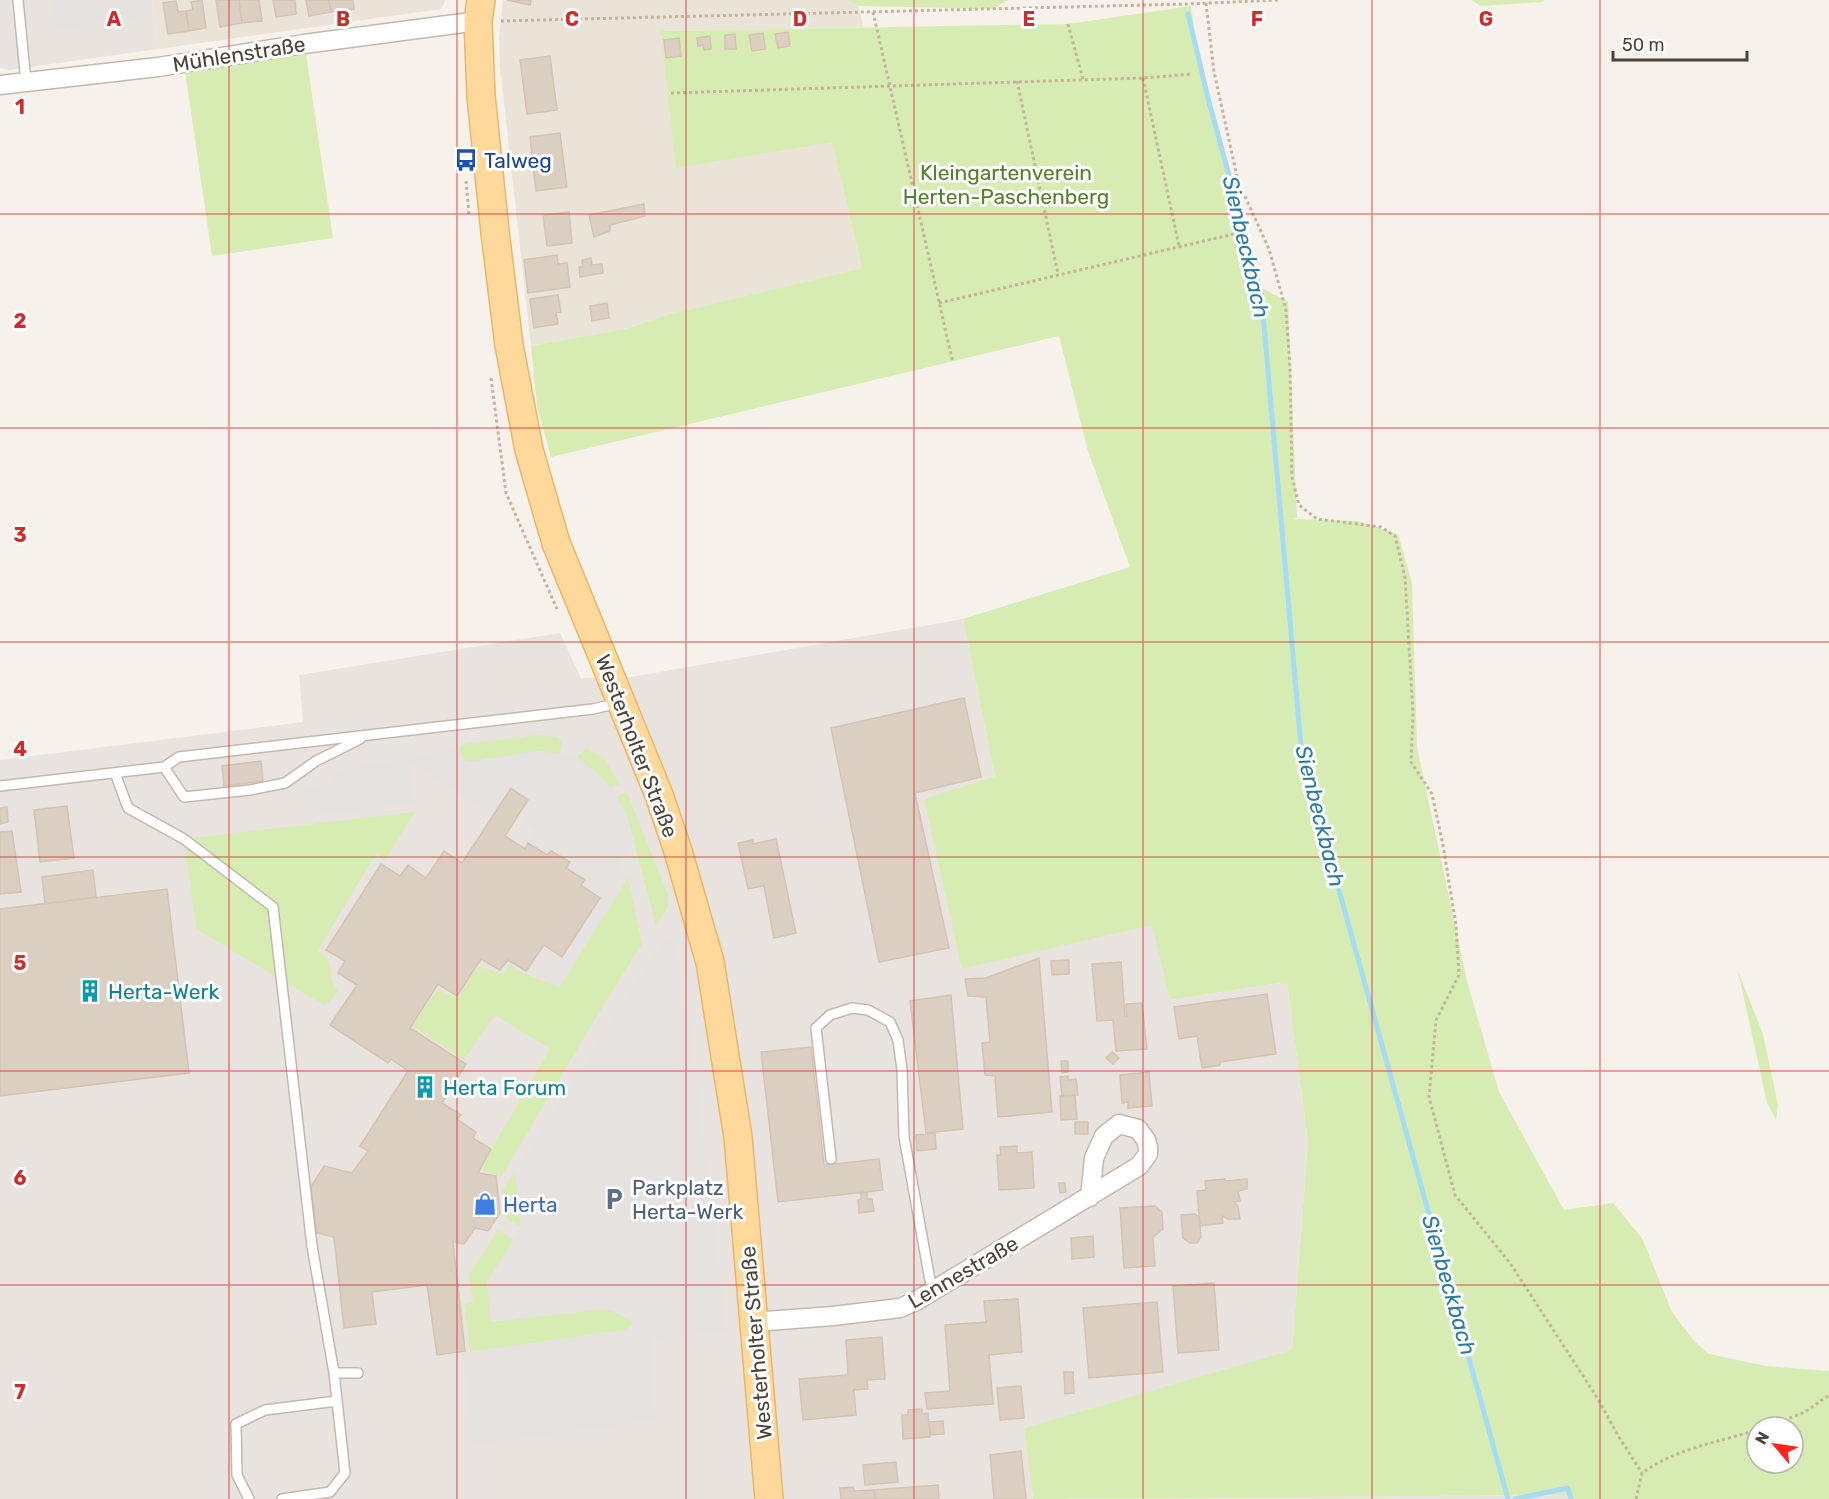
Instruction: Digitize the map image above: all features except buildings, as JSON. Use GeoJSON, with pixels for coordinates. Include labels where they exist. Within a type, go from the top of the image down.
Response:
{"type":"FeatureCollection","features":[{"type":"Feature","properties":{"kind":"main road","name":"Westerholter Straße"},"geometry":{"type":"LineString","coordinates":[[479,10],[481,96],[496,243],[509,345],[529,450],[556,543],[658,795],[678,851],[710,962],[738,1137],[769,1499]]}},
{"type":"Feature","properties":{"kind":"street","name":"Mühlenstraße"},"geometry":{"type":"LineString","coordinates":[[0,85],[158,67],[351,38],[479,10]]}},
{"type":"Feature","properties":{"kind":"street","name":"Lennestraße"},"geometry":{"type":"LineString","coordinates":[[754,1322],[900,1308],[1090,1197]]}},
{"type":"Feature","properties":{"kind":"lane"},"geometry":{"type":"LineString","coordinates":[[18,0],[26,82]]}},
{"type":"Feature","properties":{"kind":"lane"},"geometry":{"type":"LineString","coordinates":[[0,786],[164,767],[179,757],[593,709],[621,702]]}},
{"type":"Feature","properties":{"kind":"lane"},"geometry":{"type":"LineString","coordinates":[[164,767],[184,797],[250,790],[285,783],[316,761],[368,736]]}},
{"type":"Feature","properties":{"kind":"lane"},"geometry":{"type":"LineString","coordinates":[[115,773],[128,808],[184,839],[273,907],[312,1246],[334,1373],[345,1473],[330,1492],[282,1499]]}},
{"type":"Feature","properties":{"kind":"lane"},"geometry":{"type":"LineString","coordinates":[[831,1159],[816,1028],[830,1015],[852,1008],[868,1010],[890,1022],[898,1040],[902,1070],[904,1137],[932,1291]]}},
{"type":"Feature","properties":{"kind":"lane"},"geometry":{"type":"LineString","coordinates":[[334,1373],[358,1373]]}},
{"type":"Feature","properties":{"kind":"lane"},"geometry":{"type":"LineString","coordinates":[[249,1499],[237,1475],[236,1424],[265,1410],[337,1401]]}},
{"type":"Feature","properties":{"kind":"path"},"geometry":{"type":"LineString","coordinates":[[479,10],[873,12],[1279,0]]}},
{"type":"Feature","properties":{"kind":"path"},"geometry":{"type":"LineString","coordinates":[[1206,3],[1214,72],[1238,181],[1269,249],[1286,310],[1290,367],[1292,477],[1299,505],[1317,519],[1381,527],[1395,536],[1406,577],[1413,713],[1411,762],[1432,794],[1456,924],[1460,975],[1436,1020],[1428,1097],[1455,1195],[1510,1263],[1598,1399],[1642,1473]]}},
{"type":"Feature","properties":{"kind":"path"},"geometry":{"type":"LineString","coordinates":[[873,12],[953,363]]}},
{"type":"Feature","properties":{"kind":"path"},"geometry":{"type":"LineString","coordinates":[[1068,24],[1083,79]]}},
{"type":"Feature","properties":{"kind":"path"},"geometry":{"type":"LineString","coordinates":[[671,93],[1143,78],[1192,74]]}},
{"type":"Feature","properties":{"kind":"path"},"geometry":{"type":"LineString","coordinates":[[1143,78],[1179,246]]}},
{"type":"Feature","properties":{"kind":"path"},"geometry":{"type":"LineString","coordinates":[[1017,81],[1058,274]]}},
{"type":"Feature","properties":{"kind":"path"},"geometry":{"type":"LineString","coordinates":[[939,303],[1238,233]]}},
{"type":"Feature","properties":{"kind":"path"},"geometry":{"type":"LineString","coordinates":[[1797,1415],[1829,1395]]}},
{"type":"Feature","properties":{"kind":"path"},"geometry":{"type":"LineString","coordinates":[[1636,1499],[1642,1473],[1668,1456],[1745,1434]]}},
{"type":"Feature","properties":{"kind":"shaded area"},"geometry":{"type":"Polygon","coordinates":[[[0,0],[152,0],[158,49],[9,70],[0,68],[0,0]]]}},
{"type":"Feature","properties":{"kind":"shaded area"},"geometry":{"type":"Polygon","coordinates":[[[52,0],[142,0],[144,16],[56,28],[52,0]]]}},
{"type":"Feature","properties":{"kind":"shaded area"},"geometry":{"type":"Polygon","coordinates":[[[152,0],[446,0],[441,9],[158,49],[152,0]]]}},
{"type":"Feature","properties":{"kind":"shaded area"},"geometry":{"type":"Polygon","coordinates":[[[503,0],[846,0],[859,6],[863,27],[662,31],[832,142],[862,268],[666,315],[629,328],[531,346],[500,66],[499,37],[503,0]]]}},
{"type":"Feature","properties":{"kind":"shaded area"},"geometry":{"type":"Polygon","coordinates":[[[963,619],[995,776],[925,799],[1153,925],[1170,1000],[1287,982],[1308,1142],[1292,1351],[1024,1428],[1033,1499],[0,1499],[0,760],[303,722],[299,675],[560,633],[581,678],[631,677],[963,619]]]}},
{"type":"Feature","properties":{"kind":"shaded area"},"geometry":{"type":"Polygon","coordinates":[[[460,747],[460,753],[467,762],[539,751],[577,757],[611,788],[627,815],[633,841],[616,869],[628,878],[559,988],[526,971],[585,880],[566,868],[569,862],[551,851],[547,855],[528,843],[535,830],[520,819],[530,800],[510,786],[493,815],[409,761],[460,747]]]}},
{"type":"Feature","properties":{"kind":"shaded area"},"geometry":{"type":"Polygon","coordinates":[[[409,761],[413,803],[306,816],[302,788],[333,783],[333,772],[379,763],[409,761]]]}},
{"type":"Feature","properties":{"kind":"shaded area","name":"Parkplatz Herta-Werk"},"geometry":{"type":"Polygon","coordinates":[[[675,940],[688,1013],[726,1331],[651,1339],[655,1420],[474,1444],[463,1353],[625,1330],[634,1323],[612,1310],[602,1309],[491,1322],[487,1282],[521,1228],[515,1171],[663,942],[675,940]]]}},
{"type":"Feature","properties":{"kind":"shaded area"},"geometry":{"type":"Polygon","coordinates":[[[1570,1495],[1571,1499],[1093,1499],[1570,1495]]]}},
{"type":"Feature","properties":{"kind":"green space"},"geometry":{"type":"Polygon","coordinates":[[[846,0],[1008,0],[993,9],[859,6],[846,0]]]}},
{"type":"Feature","properties":{"kind":"green space"},"geometry":{"type":"Polygon","coordinates":[[[1471,0],[1545,0],[1481,6],[1471,0]]]}},
{"type":"Feature","properties":{"kind":"green space","name":"Kleingartenverein Herten-Paschenberg"},"geometry":{"type":"Polygon","coordinates":[[[1191,6],[1201,76],[1259,286],[1288,302],[1297,518],[1292,519],[1358,521],[1398,534],[1412,583],[1417,747],[1467,981],[1499,1092],[1564,1210],[1613,1203],[1642,1238],[1672,1312],[1693,1340],[1709,1354],[1766,1366],[1829,1371],[1829,1499],[1571,1499],[1570,1495],[1033,1499],[1024,1428],[1292,1350],[1308,1142],[1287,982],[1170,1000],[1152,925],[962,969],[924,799],[995,776],[963,619],[1130,567],[1088,451],[1059,336],[551,457],[537,406],[531,346],[629,328],[666,315],[862,268],[832,142],[676,168],[661,31],[1068,24],[1191,6]]]}},
{"type":"Feature","properties":{"kind":"green space"},"geometry":{"type":"Polygon","coordinates":[[[306,54],[333,238],[212,256],[185,71],[306,54]]]}},
{"type":"Feature","properties":{"kind":"green space"},"geometry":{"type":"Polygon","coordinates":[[[537,735],[558,737],[562,743],[561,751],[557,754],[539,751],[467,762],[460,753],[460,747],[464,744],[537,735]]]}},
{"type":"Feature","properties":{"kind":"green space"},"geometry":{"type":"Polygon","coordinates":[[[586,748],[603,757],[620,784],[611,788],[577,757],[586,748]]]}},
{"type":"Feature","properties":{"kind":"green space"},"geometry":{"type":"Polygon","coordinates":[[[627,792],[668,895],[668,907],[656,926],[627,815],[616,797],[627,792]]]}},
{"type":"Feature","properties":{"kind":"green space"},"geometry":{"type":"Polygon","coordinates":[[[415,812],[385,860],[376,854],[318,950],[329,961],[332,980],[338,992],[325,1006],[196,929],[184,839],[415,812]]]}},
{"type":"Feature","properties":{"kind":"green space"},"geometry":{"type":"Polygon","coordinates":[[[628,878],[642,944],[501,1177],[482,1170],[492,1148],[550,1049],[495,1015],[464,1060],[412,1026],[438,989],[457,998],[478,966],[503,974],[510,965],[559,987],[628,878]]]}},
{"type":"Feature","properties":{"kind":"green space"},"geometry":{"type":"Polygon","coordinates":[[[1738,971],[1763,1034],[1778,1105],[1776,1120],[1767,1103],[1738,971]]]}},
{"type":"Feature","properties":{"kind":"green space"},"geometry":{"type":"Polygon","coordinates":[[[515,1171],[521,1228],[506,1218],[502,1190],[515,1171]]]}},
{"type":"Feature","properties":{"kind":"green space"},"geometry":{"type":"Polygon","coordinates":[[[498,1230],[514,1240],[487,1282],[491,1322],[602,1309],[612,1310],[634,1323],[625,1330],[470,1352],[464,1304],[473,1302],[469,1275],[498,1230]]]}},
{"type":"Feature","properties":{"kind":"waterway","name":"Sienbeckbach"},"geometry":{"type":"LineString","coordinates":[[1188,14],[1209,102],[1261,292],[1302,757],[1508,1499]]}},
{"type":"Feature","properties":{"kind":"waterway","name":"Sienbeckbach"},"geometry":{"type":"LineString","coordinates":[[1515,1499],[1568,1488],[1571,1499]]}},
{"type":"Feature","properties":{"kind":"place","name":"Talweg"},"geometry":{"type":"Point","coordinates":[466,160]}},
{"type":"Feature","properties":{"kind":"place","name":"Herta-Werk"},"geometry":{"type":"Point","coordinates":[90,991]}},
{"type":"Feature","properties":{"kind":"place","name":"Herta Forum"},"geometry":{"type":"Point","coordinates":[425,1087]}},
{"type":"Feature","properties":{"kind":"place","name":"Parkplatz Herta-Werk"},"geometry":{"type":"Point","coordinates":[614,1199]}},
{"type":"Feature","properties":{"kind":"place","name":"Herta"},"geometry":{"type":"Point","coordinates":[485,1204]}}]}
